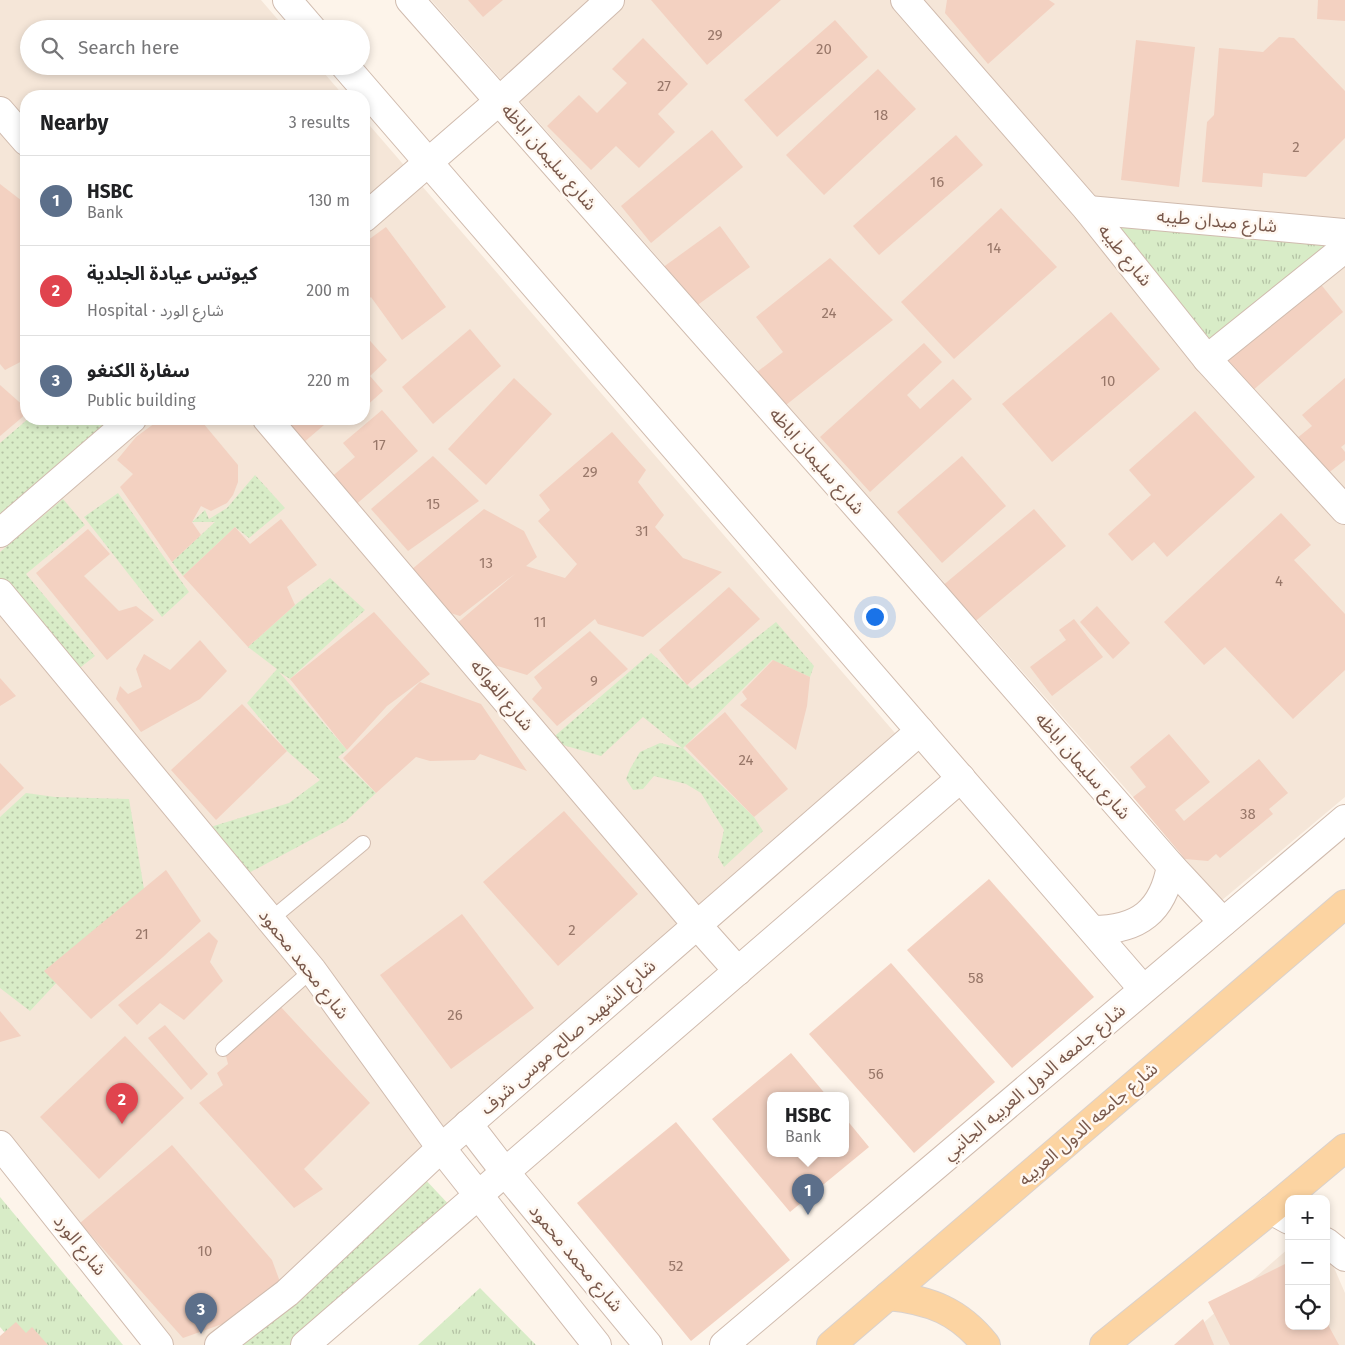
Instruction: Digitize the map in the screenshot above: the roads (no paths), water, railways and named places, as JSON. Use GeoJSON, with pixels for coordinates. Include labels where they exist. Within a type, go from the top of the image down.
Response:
{"type":"FeatureCollection","features":[{"type":"Feature","properties":{"kind":"main road","name":"شارع جامعه الدول العربيه"},"geometry":{"type":"LineString","coordinates":[[831,1345],[1345,904]]}},
{"type":"Feature","properties":{"kind":"main road"},"geometry":{"type":"LineString","coordinates":[[1104,1345],[1280,1215],[1345,1148]]}},
{"type":"Feature","properties":{"kind":"main road"},"geometry":{"type":"LineString","coordinates":[[888,1296],[912,1298],[936,1305],[957,1316],[976,1332],[986,1345]]}},
{"type":"Feature","properties":{"kind":"street"},"geometry":{"type":"LineString","coordinates":[[287,0],[304,20]]}},
{"type":"Feature","properties":{"kind":"street","name":"شارع سليمان اباظه"},"geometry":{"type":"LineString","coordinates":[[410,0],[878,530],[1171,866],[1223,922]]}},
{"type":"Feature","properties":{"kind":"street"},"geometry":{"type":"LineString","coordinates":[[370,213],[610,0]]}},
{"type":"Feature","properties":{"kind":"street","name":"شارع طيبه"},"geometry":{"type":"LineString","coordinates":[[905,0],[1088,210],[1208,359],[1345,510]]}},
{"type":"Feature","properties":{"kind":"street"},"geometry":{"type":"LineString","coordinates":[[352,75],[365,90]]}},
{"type":"Feature","properties":{"kind":"street"},"geometry":{"type":"LineString","coordinates":[[370,96],[1143,989]]}},
{"type":"Feature","properties":{"kind":"street"},"geometry":{"type":"LineString","coordinates":[[0,111],[20,134]]}},
{"type":"Feature","properties":{"kind":"street","name":"شارع ميدان طيبه"},"geometry":{"type":"LineString","coordinates":[[1088,210],[1345,233]]}},
{"type":"Feature","properties":{"kind":"street"},"geometry":{"type":"LineString","coordinates":[[1208,359],[1345,248]]}},
{"type":"Feature","properties":{"kind":"street"},"geometry":{"type":"LineString","coordinates":[[0,533],[125,425]]}},
{"type":"Feature","properties":{"kind":"street","name":"شارع الفواكه"},"geometry":{"type":"LineString","coordinates":[[272,425],[738,971]]}},
{"type":"Feature","properties":{"kind":"street","name":"شارع محمد محمود"},"geometry":{"type":"LineString","coordinates":[[0,593],[312,970],[441,1148],[597,1345]]}},
{"type":"Feature","properties":{"kind":"street","name":"شارع الشهيد صالح موسى شرف"},"geometry":{"type":"LineString","coordinates":[[219,1345],[287,1293],[468,1124],[920,731]]}},
{"type":"Feature","properties":{"kind":"street"},"geometry":{"type":"LineString","coordinates":[[305,1345],[961,778]]}},
{"type":"Feature","properties":{"kind":"street","name":"شارع جامعه الدول العربيه الجانبي"},"geometry":{"type":"LineString","coordinates":[[724,1345],[1345,819]]}},
{"type":"Feature","properties":{"kind":"street"},"geometry":{"type":"LineString","coordinates":[[1093,930],[1112,930],[1130,925],[1147,915],[1159,901],[1168,884],[1171,866]]}},
{"type":"Feature","properties":{"kind":"street","name":"شارع محمد محمود"},"geometry":{"type":"LineString","coordinates":[[468,1124],[505,1172],[648,1345]]}},
{"type":"Feature","properties":{"kind":"street","name":"شارع الورد"},"geometry":{"type":"LineString","coordinates":[[0,1145],[160,1345]]}},
{"type":"Feature","properties":{"kind":"street"},"geometry":{"type":"LineString","coordinates":[[1330,1245],[1345,1257]]}},
{"type":"Feature","properties":{"kind":"lane"},"geometry":{"type":"LineString","coordinates":[[270,920],[363,843]]}},
{"type":"Feature","properties":{"kind":"lane"},"geometry":{"type":"LineString","coordinates":[[223,1049],[312,970]]}},
{"type":"Feature","properties":{"kind":"place","name":"كيوتس عيادة الجلدية"},"geometry":{"type":"Point","coordinates":[122,1124]}},
{"type":"Feature","properties":{"kind":"place","name":"HSBC"},"geometry":{"type":"Point","coordinates":[808,1215]}},
{"type":"Feature","properties":{"kind":"place","name":"سفارة الكنغو"},"geometry":{"type":"Point","coordinates":[201,1334]}}]}
